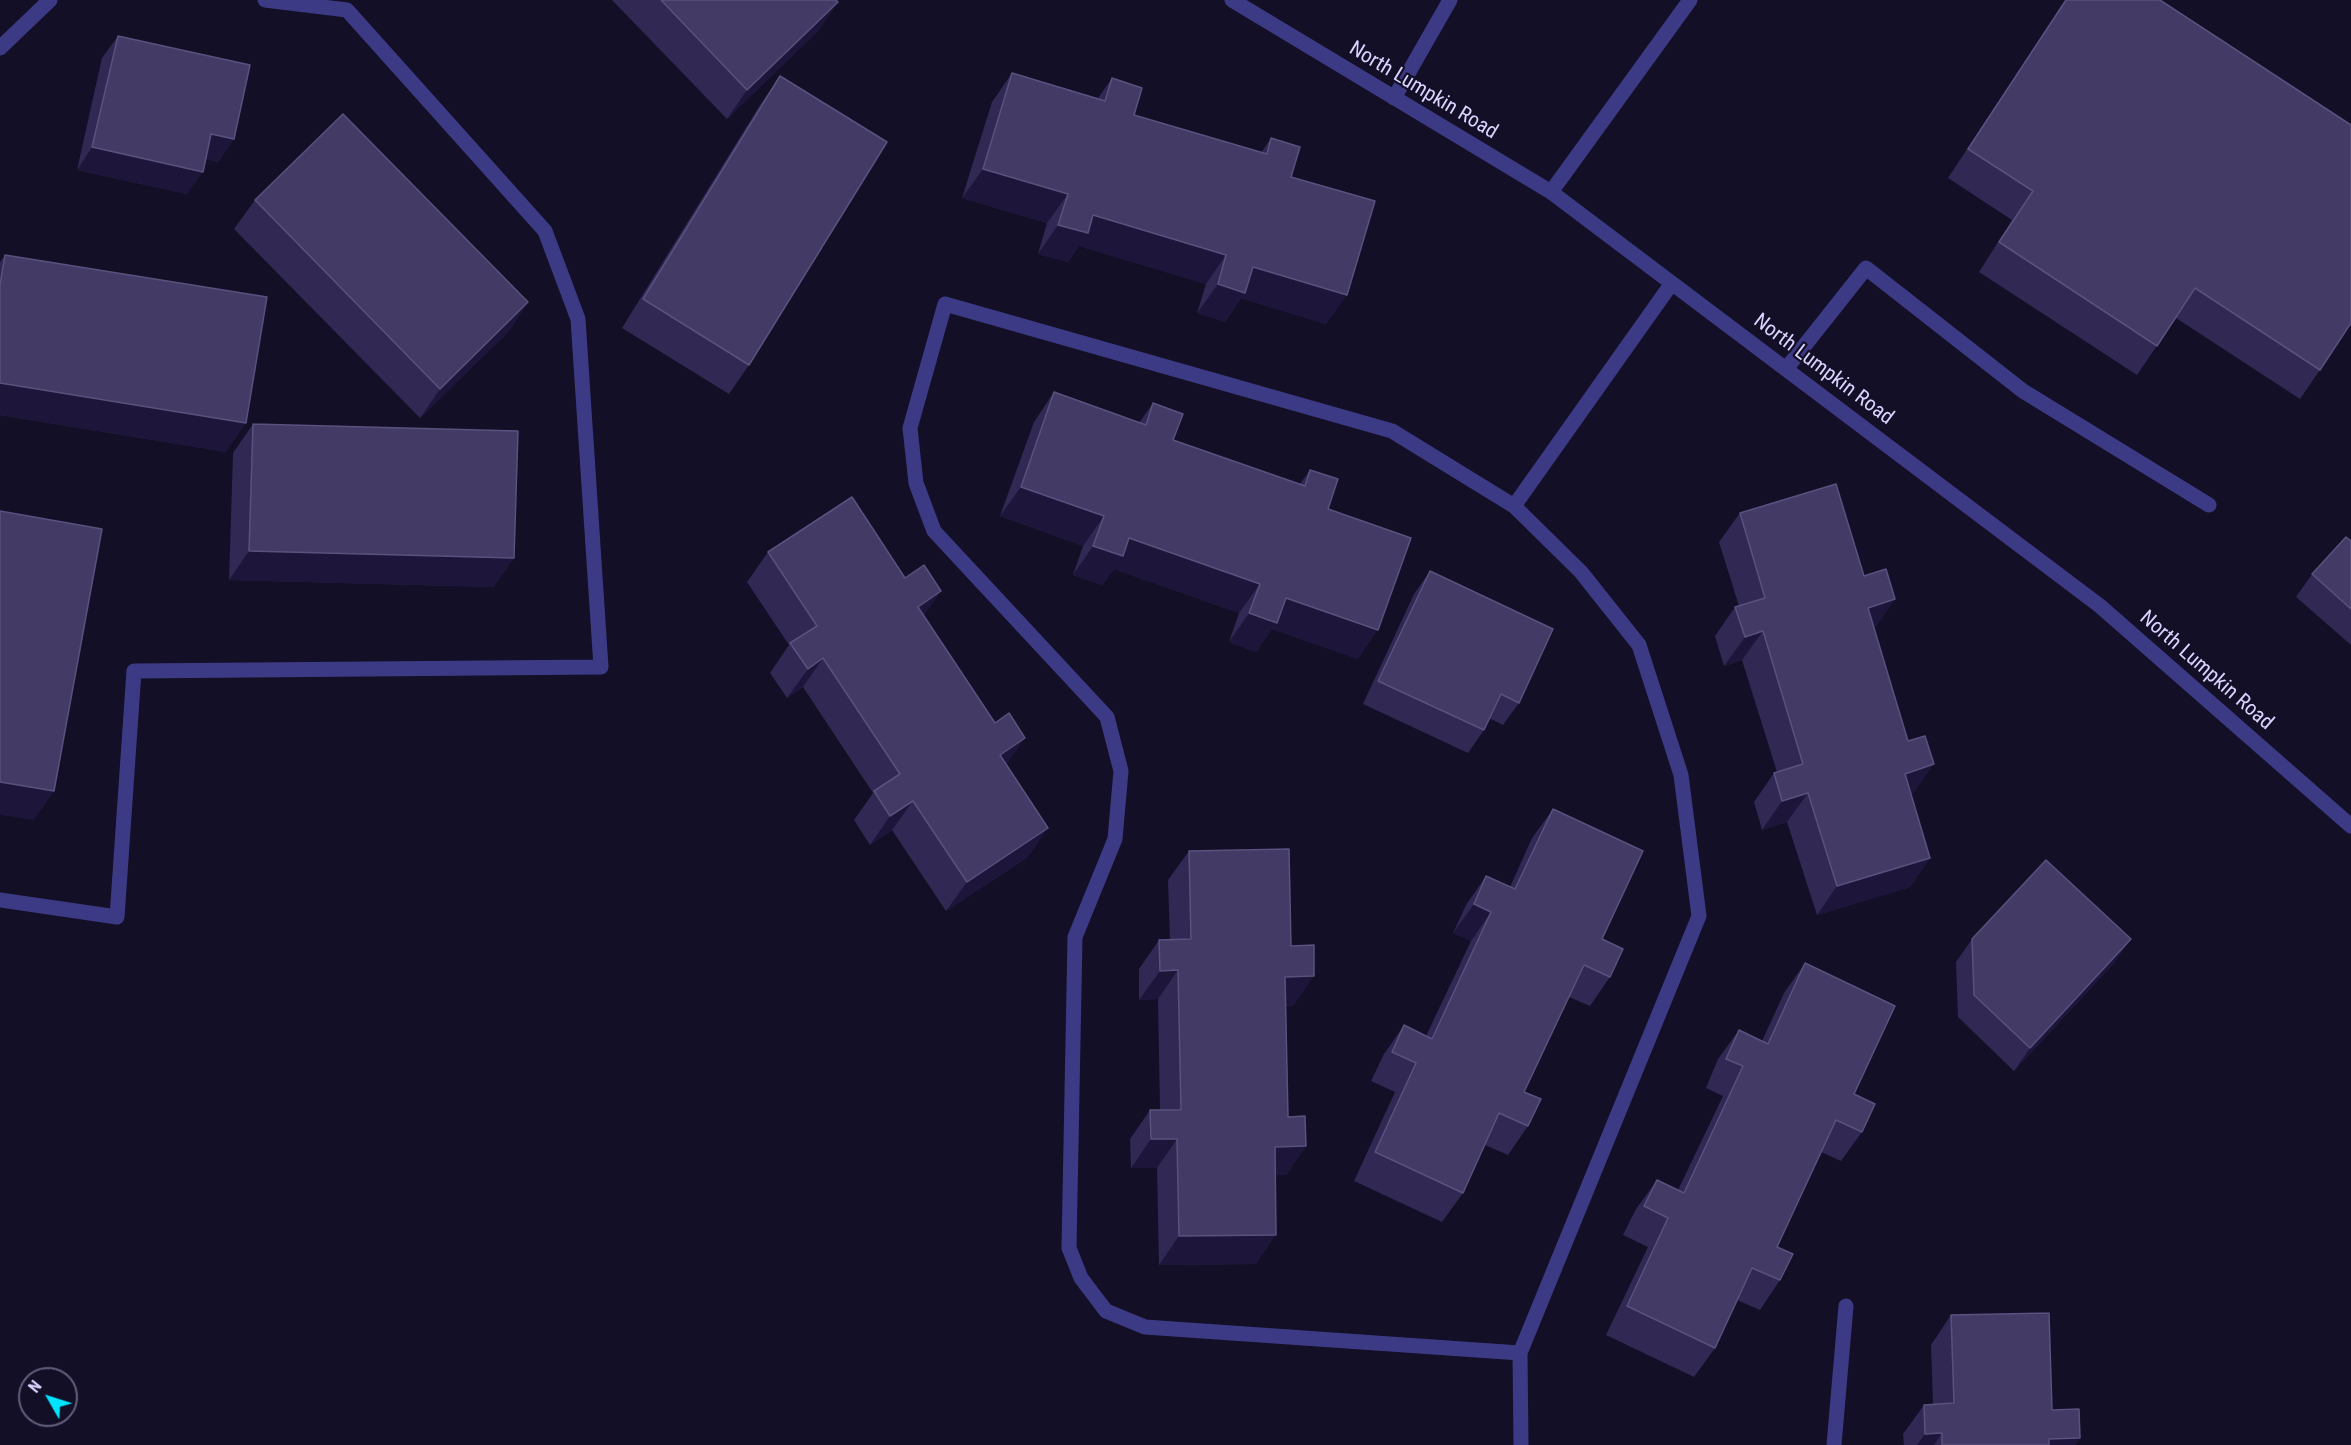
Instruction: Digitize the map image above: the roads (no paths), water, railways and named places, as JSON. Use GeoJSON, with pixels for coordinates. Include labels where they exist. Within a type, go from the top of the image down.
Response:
{"type":"FeatureCollection","features":[{"type":"Feature","properties":{"kind":"street"},"geometry":{"type":"LineString","coordinates":[[0,48],[50,0]]}},
{"type":"Feature","properties":{"kind":"street"},"geometry":{"type":"LineString","coordinates":[[0,900],[117,917],[134,671],[601,667],[578,319],[544,231],[347,10],[265,0]]}},
{"type":"Feature","properties":{"kind":"street","name":"North Lumpkin Road"},"geometry":{"type":"LineString","coordinates":[[1232,0],[1551,192],[2100,606],[2351,825]]}},
{"type":"Feature","properties":{"kind":"street"},"geometry":{"type":"LineString","coordinates":[[1394,98],[1450,0]]}},
{"type":"Feature","properties":{"kind":"street"},"geometry":{"type":"LineString","coordinates":[[1551,192],[1690,0]]}},
{"type":"Feature","properties":{"kind":"street"},"geometry":{"type":"LineString","coordinates":[[1786,369],[1866,268],[2023,391],[2209,505]]}},
{"type":"Feature","properties":{"kind":"street"},"geometry":{"type":"LineString","coordinates":[[1514,506],[1672,283]]}},
{"type":"Feature","properties":{"kind":"street"},"geometry":{"type":"LineString","coordinates":[[1520,1353],[1145,1328],[1106,1311],[1081,1278],[1069,1248],[1075,937],[1115,839],[1121,771],[1107,717],[934,531],[916,483],[910,428],[945,304],[1392,431],[1514,506],[1581,572],[1639,645],[1681,775],[1699,916],[1520,1353],[1521,1445]]}},
{"type":"Feature","properties":{"kind":"street"},"geometry":{"type":"LineString","coordinates":[[1834,1445],[1846,1306]]}}]}
